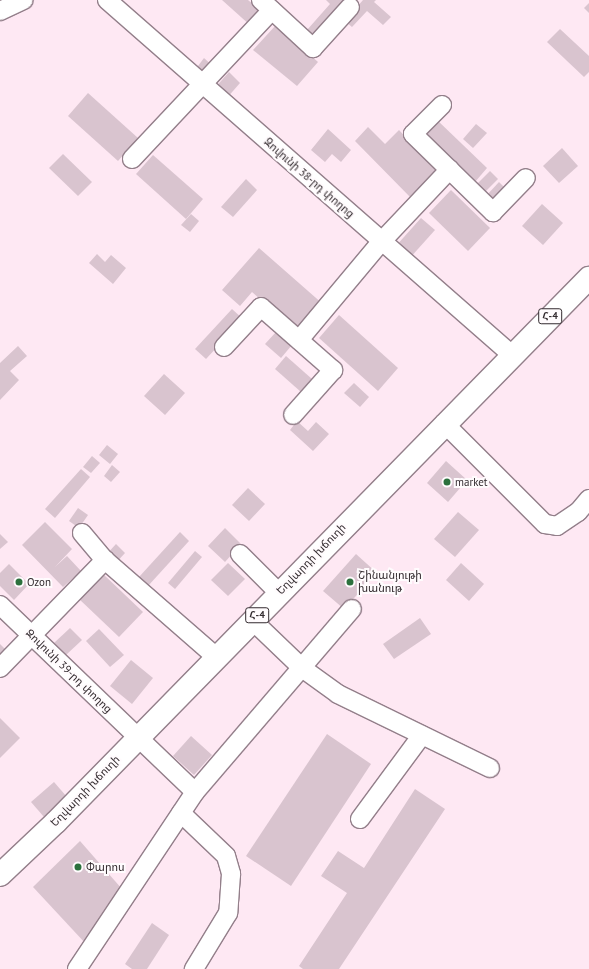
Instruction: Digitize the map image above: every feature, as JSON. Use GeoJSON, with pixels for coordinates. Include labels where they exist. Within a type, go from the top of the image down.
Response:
{"type":"FeatureCollection","features":[{"type":"Feature","properties":{"kind":"main road","name":"Եղվարդի խճուղի"},"geometry":{"type":"LineString","coordinates":[[0,875],[216,658],[511,354],[589,278]]}},
{"type":"Feature","properties":{"kind":"street"},"geometry":{"type":"LineString","coordinates":[[0,11],[24,0]]}},
{"type":"Feature","properties":{"kind":"street","name":"Զովունի 38-րդ փողոց"},"geometry":{"type":"LineString","coordinates":[[107,0],[381,242],[511,354]]}},
{"type":"Feature","properties":{"kind":"street"},"geometry":{"type":"LineString","coordinates":[[132,159],[202,84],[266,5],[313,48],[350,7]]}},
{"type":"Feature","properties":{"kind":"street"},"geometry":{"type":"LineString","coordinates":[[442,105],[413,134],[493,212],[526,178]]}},
{"type":"Feature","properties":{"kind":"street"},"geometry":{"type":"LineString","coordinates":[[299,340],[381,242],[450,169]]}},
{"type":"Feature","properties":{"kind":"street"},"geometry":{"type":"LineString","coordinates":[[224,347],[261,307],[333,370],[293,415]]}},
{"type":"Feature","properties":{"kind":"street"},"geometry":{"type":"LineString","coordinates":[[444,423],[545,524],[557,526],[578,512],[589,499]]}},
{"type":"Feature","properties":{"kind":"street"},"geometry":{"type":"LineString","coordinates":[[82,533],[105,560],[216,658]]}},
{"type":"Feature","properties":{"kind":"street"},"geometry":{"type":"LineString","coordinates":[[240,554],[279,593]]}},
{"type":"Feature","properties":{"kind":"street"},"geometry":{"type":"LineString","coordinates":[[0,668],[105,560]]}},
{"type":"Feature","properties":{"kind":"street","name":"Զովունի 39-րդ փողոց"},"geometry":{"type":"LineString","coordinates":[[0,605],[195,792]]}},
{"type":"Feature","properties":{"kind":"street"},"geometry":{"type":"LineString","coordinates":[[77,969],[195,792],[352,609]]}},
{"type":"Feature","properties":{"kind":"street"},"geometry":{"type":"LineString","coordinates":[[252,620],[302,668],[338,694],[490,768]]}},
{"type":"Feature","properties":{"kind":"street"},"geometry":{"type":"LineString","coordinates":[[360,819],[422,735]]}},
{"type":"Feature","properties":{"kind":"street"},"geometry":{"type":"LineString","coordinates":[[181,813],[226,856],[231,874],[228,913],[194,969]]}},
{"type":"Feature","properties":{"kind":"building"},"geometry":{"type":"Polygon","coordinates":[[[222,0],[248,0],[262,12],[251,26],[222,0]]]}},
{"type":"Feature","properties":{"kind":"building"},"geometry":{"type":"Polygon","coordinates":[[[326,0],[350,0],[316,38],[307,30],[330,4],[326,0]]]}},
{"type":"Feature","properties":{"kind":"building"},"geometry":{"type":"Polygon","coordinates":[[[363,0],[376,0],[374,2],[391,17],[383,25],[367,11],[352,27],[345,21],[363,0]]]}},
{"type":"Feature","properties":{"kind":"building"},"geometry":{"type":"Polygon","coordinates":[[[589,3],[589,13],[584,8],[589,3]]]}},
{"type":"Feature","properties":{"kind":"building"},"geometry":{"type":"Polygon","coordinates":[[[276,25],[318,62],[297,86],[253,50],[276,25]]]}},
{"type":"Feature","properties":{"kind":"building"},"geometry":{"type":"Polygon","coordinates":[[[560,29],[589,56],[589,72],[584,77],[547,42],[560,29]]]}},
{"type":"Feature","properties":{"kind":"building"},"geometry":{"type":"Polygon","coordinates":[[[204,58],[215,68],[205,79],[195,70],[204,58]]]}},
{"type":"Feature","properties":{"kind":"building"},"geometry":{"type":"Polygon","coordinates":[[[229,72],[240,83],[226,99],[214,89],[229,72]]]}},
{"type":"Feature","properties":{"kind":"building"},"geometry":{"type":"Polygon","coordinates":[[[88,93],[138,138],[118,161],[68,116],[88,93]]]}},
{"type":"Feature","properties":{"kind":"building"},"geometry":{"type":"Polygon","coordinates":[[[436,119],[487,168],[475,182],[424,133],[436,119]]]}},
{"type":"Feature","properties":{"kind":"building"},"geometry":{"type":"Polygon","coordinates":[[[476,124],[487,133],[473,148],[463,139],[476,124]]]}},
{"type":"Feature","properties":{"kind":"building"},"geometry":{"type":"Polygon","coordinates":[[[368,127],[385,144],[399,130],[439,172],[412,199],[355,141],[368,127]]]}},
{"type":"Feature","properties":{"kind":"building"},"geometry":{"type":"Polygon","coordinates":[[[328,129],[351,150],[341,162],[332,154],[325,162],[311,150],[328,129]]]}},
{"type":"Feature","properties":{"kind":"building"},"geometry":{"type":"Polygon","coordinates":[[[562,148],[578,166],[559,183],[543,166],[562,148]]]}},
{"type":"Feature","properties":{"kind":"building"},"geometry":{"type":"Polygon","coordinates":[[[63,154],[92,182],[78,196],[49,168],[63,154]]]}},
{"type":"Feature","properties":{"kind":"building"},"geometry":{"type":"Polygon","coordinates":[[[153,155],[203,199],[186,219],[136,174],[153,155]]]}},
{"type":"Feature","properties":{"kind":"building"},"geometry":{"type":"Polygon","coordinates":[[[490,171],[498,179],[484,193],[476,185],[490,171]]]}},
{"type":"Feature","properties":{"kind":"building"},"geometry":{"type":"Polygon","coordinates":[[[246,179],[257,190],[233,217],[221,207],[246,179]]]}},
{"type":"Feature","properties":{"kind":"building"},"geometry":{"type":"Polygon","coordinates":[[[499,182],[507,190],[494,203],[486,196],[499,182]]]}},
{"type":"Feature","properties":{"kind":"building"},"geometry":{"type":"Polygon","coordinates":[[[451,190],[490,228],[468,251],[429,213],[451,190]]]}},
{"type":"Feature","properties":{"kind":"building"},"geometry":{"type":"Polygon","coordinates":[[[542,204],[563,223],[543,245],[522,226],[542,204]]]}},
{"type":"Feature","properties":{"kind":"building"},"geometry":{"type":"Polygon","coordinates":[[[191,214],[199,221],[190,232],[181,225],[191,214]]]}},
{"type":"Feature","properties":{"kind":"building"},"geometry":{"type":"Polygon","coordinates":[[[421,218],[435,230],[409,259],[395,247],[421,218]]]}},
{"type":"Feature","properties":{"kind":"building"},"geometry":{"type":"Polygon","coordinates":[[[259,248],[324,305],[299,334],[252,292],[240,306],[222,290],[259,248]]]}},
{"type":"Feature","properties":{"kind":"building"},"geometry":{"type":"Polygon","coordinates":[[[97,254],[105,262],[111,255],[126,268],[113,284],[89,263],[97,254]]]}},
{"type":"Feature","properties":{"kind":"building"},"geometry":{"type":"Polygon","coordinates":[[[232,309],[243,319],[206,359],[195,349],[232,309]]]}},
{"type":"Feature","properties":{"kind":"building"},"geometry":{"type":"Polygon","coordinates":[[[339,315],[398,368],[378,391],[319,338],[339,315]]]}},
{"type":"Feature","properties":{"kind":"building"},"geometry":{"type":"Polygon","coordinates":[[[276,332],[292,345],[281,358],[265,344],[276,332]]]}},
{"type":"Feature","properties":{"kind":"building"},"geometry":{"type":"Polygon","coordinates":[[[18,346],[27,356],[10,371],[19,380],[0,400],[0,363],[18,346]]]}},
{"type":"Feature","properties":{"kind":"building"},"geometry":{"type":"Polygon","coordinates":[[[286,356],[312,379],[301,392],[275,369],[286,356]]]}},
{"type":"Feature","properties":{"kind":"building"},"geometry":{"type":"Polygon","coordinates":[[[164,374],[185,393],[165,415],[144,396],[164,374]]]}},
{"type":"Feature","properties":{"kind":"building"},"geometry":{"type":"Polygon","coordinates":[[[354,383],[369,397],[360,407],[344,393],[354,383]]]}},
{"type":"Feature","properties":{"kind":"building"},"geometry":{"type":"Polygon","coordinates":[[[297,421],[308,431],[316,422],[329,434],[313,451],[290,430],[297,421]]]}},
{"type":"Feature","properties":{"kind":"building"},"geometry":{"type":"Polygon","coordinates":[[[107,445],[118,454],[110,464],[99,455],[107,445]]]}},
{"type":"Feature","properties":{"kind":"building"},"geometry":{"type":"Polygon","coordinates":[[[92,456],[100,463],[91,473],[83,467],[92,456]]]}},
{"type":"Feature","properties":{"kind":"building"},"geometry":{"type":"Polygon","coordinates":[[[446,461],[467,480],[448,502],[427,483],[446,461]]]}},
{"type":"Feature","properties":{"kind":"building"},"geometry":{"type":"Polygon","coordinates":[[[112,465],[120,472],[111,482],[104,476],[112,465]]]}},
{"type":"Feature","properties":{"kind":"building"},"geometry":{"type":"Polygon","coordinates":[[[81,469],[90,477],[55,518],[45,509],[81,469]]]}},
{"type":"Feature","properties":{"kind":"building"},"geometry":{"type":"Polygon","coordinates":[[[248,488],[265,504],[249,521],[232,505],[248,488]]]}},
{"type":"Feature","properties":{"kind":"building"},"geometry":{"type":"Polygon","coordinates":[[[78,508],[88,515],[79,528],[69,521],[78,508]]]}},
{"type":"Feature","properties":{"kind":"building"},"geometry":{"type":"Polygon","coordinates":[[[458,512],[479,530],[455,557],[434,539],[458,512]]]}},
{"type":"Feature","properties":{"kind":"building"},"geometry":{"type":"Polygon","coordinates":[[[45,522],[72,549],[55,567],[67,556],[81,571],[63,587],[22,545],[45,522]]]}},
{"type":"Feature","properties":{"kind":"building"},"geometry":{"type":"Polygon","coordinates":[[[225,528],[241,544],[225,562],[208,546],[225,528]]]}},
{"type":"Feature","properties":{"kind":"building"},"geometry":{"type":"Polygon","coordinates":[[[180,532],[189,541],[148,586],[139,577],[180,532]]]}},
{"type":"Feature","properties":{"kind":"building"},"geometry":{"type":"Polygon","coordinates":[[[0,534],[8,542],[0,549],[0,534]]]}},
{"type":"Feature","properties":{"kind":"building"},"geometry":{"type":"Polygon","coordinates":[[[116,544],[125,553],[114,565],[105,556],[116,544]]]}},
{"type":"Feature","properties":{"kind":"building"},"geometry":{"type":"Polygon","coordinates":[[[195,551],[202,557],[175,589],[168,583],[195,551]]]}},
{"type":"Feature","properties":{"kind":"building","name":"Շինանյութի խանութ"},"geometry":{"type":"Polygon","coordinates":[[[356,554],[377,573],[344,609],[323,591],[356,554]]]}},
{"type":"Feature","properties":{"kind":"building"},"geometry":{"type":"Polygon","coordinates":[[[228,563],[245,579],[228,596],[211,580],[228,563]]]}},
{"type":"Feature","properties":{"kind":"building"},"geometry":{"type":"Polygon","coordinates":[[[461,563],[484,584],[469,601],[446,580],[461,563]]]}},
{"type":"Feature","properties":{"kind":"building"},"geometry":{"type":"Polygon","coordinates":[[[9,564],[29,584],[14,600],[0,586],[0,573],[9,564]]]}},
{"type":"Feature","properties":{"kind":"building"},"geometry":{"type":"Polygon","coordinates":[[[102,573],[143,612],[119,637],[78,598],[102,573]]]}},
{"type":"Feature","properties":{"kind":"building"},"geometry":{"type":"Polygon","coordinates":[[[420,618],[431,634],[394,659],[383,644],[420,618]]]}},
{"type":"Feature","properties":{"kind":"building"},"geometry":{"type":"Polygon","coordinates":[[[70,628],[82,640],[66,655],[54,643],[70,628]]]}},
{"type":"Feature","properties":{"kind":"building"},"geometry":{"type":"Polygon","coordinates":[[[99,629],[124,655],[110,667],[86,641],[99,629]]]}},
{"type":"Feature","properties":{"kind":"building"},"geometry":{"type":"Polygon","coordinates":[[[0,644],[6,650],[0,655],[0,644]]]}},
{"type":"Feature","properties":{"kind":"building"},"geometry":{"type":"Polygon","coordinates":[[[131,660],[153,678],[132,704],[110,686],[131,660]]]}},
{"type":"Feature","properties":{"kind":"building"},"geometry":{"type":"Polygon","coordinates":[[[0,718],[20,738],[0,758],[0,718]]]}},
{"type":"Feature","properties":{"kind":"building"},"geometry":{"type":"Polygon","coordinates":[[[327,734],[371,764],[291,886],[246,856],[327,734]]]}},
{"type":"Feature","properties":{"kind":"building"},"geometry":{"type":"Polygon","coordinates":[[[191,736],[212,755],[194,775],[173,756],[191,736]]]}},
{"type":"Feature","properties":{"kind":"building"},"geometry":{"type":"Polygon","coordinates":[[[54,782],[67,797],[44,817],[31,802],[54,782]]]}},
{"type":"Feature","properties":{"kind":"building"},"geometry":{"type":"Polygon","coordinates":[[[415,789],[445,809],[339,969],[303,969],[299,966],[347,893],[321,876],[338,851],[364,868],[415,789]]]}},
{"type":"Feature","properties":{"kind":"building"},"geometry":{"type":"Polygon","coordinates":[[[80,841],[122,889],[86,944],[33,887],[80,841]]]}},
{"type":"Feature","properties":{"kind":"building"},"geometry":{"type":"Polygon","coordinates":[[[152,923],[169,935],[147,969],[132,969],[125,964],[152,923]]]}},
{"type":"Feature","properties":{"kind":"place","name":"market"},"geometry":{"type":"Point","coordinates":[447,482]}},
{"type":"Feature","properties":{"kind":"place","name":"Ozon"},"geometry":{"type":"Point","coordinates":[19,582]}},
{"type":"Feature","properties":{"kind":"place","name":"Շինանյութի խանութ"},"geometry":{"type":"Point","coordinates":[350,582]}},
{"type":"Feature","properties":{"kind":"place","name":"Փարոս"},"geometry":{"type":"Point","coordinates":[78,867]}}]}
